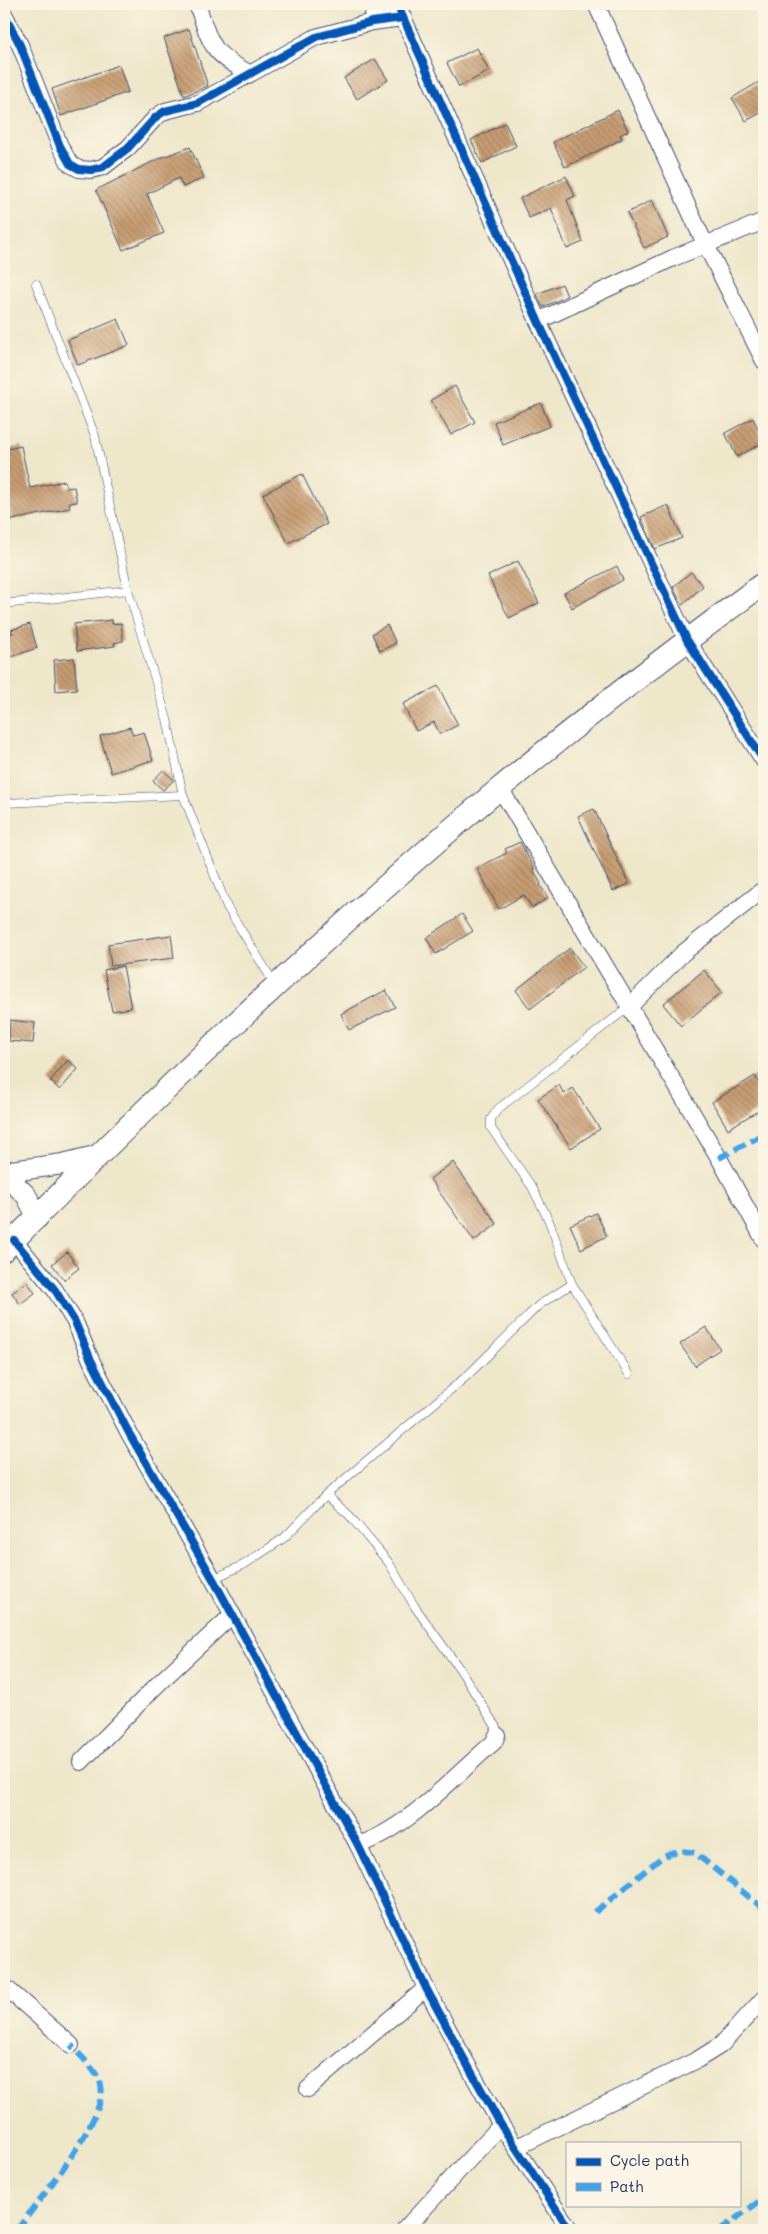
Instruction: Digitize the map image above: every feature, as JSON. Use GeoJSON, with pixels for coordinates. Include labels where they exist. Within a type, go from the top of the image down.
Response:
{"type":"FeatureCollection","features":[{"type":"Feature","properties":{"kind":"main road"},"geometry":{"type":"LineString","coordinates":[[9,1245],[99,1155],[364,904],[500,788],[687,640],[764,583]]}},
{"type":"Feature","properties":{"kind":"street"},"geometry":{"type":"LineString","coordinates":[[197,4],[212,46],[223,59],[249,73]]}},
{"type":"Feature","properties":{"kind":"street"},"geometry":{"type":"LineString","coordinates":[[372,22],[376,4]]}},
{"type":"Feature","properties":{"kind":"street"},"geometry":{"type":"LineString","coordinates":[[596,4],[706,245],[764,361]]}},
{"type":"Feature","properties":{"kind":"street"},"geometry":{"type":"LineString","coordinates":[[4,14],[20,45],[60,146],[70,164],[79,170],[103,167],[128,148],[156,117],[166,111],[198,103],[316,37],[372,22],[400,11],[538,320],[687,640],[764,761]]}},
{"type":"Feature","properties":{"kind":"street"},"geometry":{"type":"LineString","coordinates":[[538,320],[764,221]]}},
{"type":"Feature","properties":{"kind":"street"},"geometry":{"type":"LineString","coordinates":[[500,788],[630,1006],[764,1240]]}},
{"type":"Feature","properties":{"kind":"street"},"geometry":{"type":"LineString","coordinates":[[630,1006],[683,953],[764,889]]}},
{"type":"Feature","properties":{"kind":"street"},"geometry":{"type":"LineString","coordinates":[[4,1173],[63,1164],[99,1155]]}},
{"type":"Feature","properties":{"kind":"street"},"geometry":{"type":"LineString","coordinates":[[4,1173],[26,1195],[38,1218]]}},
{"type":"Feature","properties":{"kind":"street"},"geometry":{"type":"LineString","coordinates":[[9,1245],[55,1290],[75,1322],[91,1360],[130,1435],[213,1579],[358,1845],[426,1988],[501,2125],[570,2230]]}},
{"type":"Feature","properties":{"kind":"street"},"geometry":{"type":"LineString","coordinates":[[81,1762],[160,1682],[232,1615]]}},
{"type":"Feature","properties":{"kind":"street"},"geometry":{"type":"LineString","coordinates":[[358,1845],[376,1839],[404,1820],[494,1742],[497,1735]]}},
{"type":"Feature","properties":{"kind":"street"},"geometry":{"type":"LineString","coordinates":[[4,1986],[70,2045]]}},
{"type":"Feature","properties":{"kind":"street"},"geometry":{"type":"LineString","coordinates":[[308,2089],[426,1988]]}},
{"type":"Feature","properties":{"kind":"street"},"geometry":{"type":"LineString","coordinates":[[517,2147],[697,2060],[721,2045],[764,1998]]}},
{"type":"Feature","properties":{"kind":"street"},"geometry":{"type":"LineString","coordinates":[[404,2230],[501,2125]]}},
{"type":"Feature","properties":{"kind":"lane"},"geometry":{"type":"LineString","coordinates":[[36,284],[95,436],[128,590],[167,720],[183,795],[227,907],[276,987]]}},
{"type":"Feature","properties":{"kind":"lane"},"geometry":{"type":"LineString","coordinates":[[4,604],[128,590]]}},
{"type":"Feature","properties":{"kind":"lane"},"geometry":{"type":"LineString","coordinates":[[4,803],[183,795]]}},
{"type":"Feature","properties":{"kind":"lane"},"geometry":{"type":"LineString","coordinates":[[629,1374],[572,1284],[549,1221],[532,1187],[491,1128],[491,1119],[498,1109],[630,1006]]}},
{"type":"Feature","properties":{"kind":"lane"},"geometry":{"type":"LineString","coordinates":[[213,1579],[245,1564],[284,1538],[326,1495],[468,1375],[539,1305],[572,1284]]}},
{"type":"Feature","properties":{"kind":"lane"},"geometry":{"type":"LineString","coordinates":[[326,1495],[349,1515],[389,1563],[415,1607],[481,1703],[496,1727],[497,1735]]}},
{"type":"Feature","properties":{"kind":"building"},"geometry":{"type":"Polygon","coordinates":[[[189,29],[208,86],[184,96],[164,38],[189,29]]]}},
{"type":"Feature","properties":{"kind":"building"},"geometry":{"type":"Polygon","coordinates":[[[477,48],[489,71],[459,87],[447,63],[477,48]]]}},
{"type":"Feature","properties":{"kind":"building"},"geometry":{"type":"Polygon","coordinates":[[[375,59],[388,80],[357,99],[344,78],[375,59]]]}},
{"type":"Feature","properties":{"kind":"building"},"geometry":{"type":"Polygon","coordinates":[[[119,65],[128,92],[61,116],[52,89],[119,65]]]}},
{"type":"Feature","properties":{"kind":"building"},"geometry":{"type":"Polygon","coordinates":[[[764,79],[764,111],[746,121],[732,98],[764,79]]]}},
{"type":"Feature","properties":{"kind":"building"},"geometry":{"type":"Polygon","coordinates":[[[618,110],[628,131],[620,135],[622,139],[565,167],[553,142],[618,110]]]}},
{"type":"Feature","properties":{"kind":"building"},"geometry":{"type":"Polygon","coordinates":[[[505,123],[516,146],[482,163],[471,140],[505,123]]]}},
{"type":"Feature","properties":{"kind":"building"},"geometry":{"type":"Polygon","coordinates":[[[190,147],[204,178],[183,187],[179,178],[147,194],[164,233],[123,250],[96,190],[158,159],[190,147]]]}},
{"type":"Feature","properties":{"kind":"building"},"geometry":{"type":"Polygon","coordinates":[[[566,176],[575,196],[567,200],[583,242],[567,249],[551,208],[529,218],[520,198],[566,176]]]}},
{"type":"Feature","properties":{"kind":"building"},"geometry":{"type":"Polygon","coordinates":[[[652,200],[668,237],[644,248],[627,213],[652,200]]]}},
{"type":"Feature","properties":{"kind":"building"},"geometry":{"type":"Polygon","coordinates":[[[562,284],[567,296],[543,307],[537,294],[562,284]]]}},
{"type":"Feature","properties":{"kind":"building"},"geometry":{"type":"Polygon","coordinates":[[[118,319],[129,345],[78,365],[68,340],[118,319]]]}},
{"type":"Feature","properties":{"kind":"building"},"geometry":{"type":"Polygon","coordinates":[[[455,386],[475,422],[451,435],[431,400],[455,386]]]}},
{"type":"Feature","properties":{"kind":"building"},"geometry":{"type":"Polygon","coordinates":[[[541,403],[550,426],[503,445],[494,422],[541,403]]]}},
{"type":"Feature","properties":{"kind":"building"},"geometry":{"type":"Polygon","coordinates":[[[753,418],[764,442],[737,457],[725,433],[753,418]]]}},
{"type":"Feature","properties":{"kind":"building"},"geometry":{"type":"Polygon","coordinates":[[[21,446],[30,488],[65,481],[66,488],[74,487],[77,502],[69,503],[70,508],[12,520],[6,490],[4,490],[4,450],[21,446]]]}},
{"type":"Feature","properties":{"kind":"building"},"geometry":{"type":"Polygon","coordinates":[[[302,474],[327,524],[288,543],[263,494],[302,474]]]}},
{"type":"Feature","properties":{"kind":"building"},"geometry":{"type":"Polygon","coordinates":[[[668,505],[682,538],[655,549],[641,517],[668,505]]]}},
{"type":"Feature","properties":{"kind":"building"},"geometry":{"type":"Polygon","coordinates":[[[518,561],[539,603],[509,618],[488,576],[518,561]]]}},
{"type":"Feature","properties":{"kind":"building"},"geometry":{"type":"Polygon","coordinates":[[[617,566],[623,580],[572,608],[564,593],[617,566]]]}},
{"type":"Feature","properties":{"kind":"building"},"geometry":{"type":"Polygon","coordinates":[[[691,572],[703,586],[682,605],[673,587],[691,572]]]}},
{"type":"Feature","properties":{"kind":"building"},"geometry":{"type":"Polygon","coordinates":[[[112,620],[112,624],[121,623],[123,641],[114,643],[115,646],[77,651],[74,624],[112,620]]]}},
{"type":"Feature","properties":{"kind":"building"},"geometry":{"type":"Polygon","coordinates":[[[30,624],[37,648],[11,657],[5,636],[13,633],[11,630],[30,624]]]}},
{"type":"Feature","properties":{"kind":"building"},"geometry":{"type":"Polygon","coordinates":[[[387,625],[396,643],[380,651],[372,634],[387,625]]]}},
{"type":"Feature","properties":{"kind":"building"},"geometry":{"type":"Polygon","coordinates":[[[74,658],[77,689],[56,691],[54,660],[74,658]]]}},
{"type":"Feature","properties":{"kind":"building"},"geometry":{"type":"Polygon","coordinates":[[[438,686],[458,725],[440,734],[434,722],[416,731],[403,704],[438,686]]]}},
{"type":"Feature","properties":{"kind":"building"},"geometry":{"type":"Polygon","coordinates":[[[130,727],[133,735],[144,732],[153,760],[111,773],[100,736],[130,727]]]}},
{"type":"Feature","properties":{"kind":"building"},"geometry":{"type":"Polygon","coordinates":[[[163,770],[174,780],[163,790],[153,781],[163,770]]]}},
{"type":"Feature","properties":{"kind":"building"},"geometry":{"type":"Polygon","coordinates":[[[594,809],[629,884],[613,891],[578,816],[594,809]]]}},
{"type":"Feature","properties":{"kind":"building"},"geometry":{"type":"Polygon","coordinates":[[[520,842],[548,898],[532,908],[524,895],[499,909],[477,868],[507,853],[505,849],[520,842]]]}},
{"type":"Feature","properties":{"kind":"building"},"geometry":{"type":"Polygon","coordinates":[[[462,914],[473,931],[436,954],[426,938],[462,914]]]}},
{"type":"Feature","properties":{"kind":"building"},"geometry":{"type":"Polygon","coordinates":[[[171,935],[174,958],[111,966],[108,944],[171,935]]]}},
{"type":"Feature","properties":{"kind":"building"},"geometry":{"type":"Polygon","coordinates":[[[570,948],[584,967],[530,1009],[516,990],[570,948]]]}},
{"type":"Feature","properties":{"kind":"building"},"geometry":{"type":"Polygon","coordinates":[[[123,966],[131,1008],[112,1011],[104,970],[123,966]]]}},
{"type":"Feature","properties":{"kind":"building"},"geometry":{"type":"Polygon","coordinates":[[[704,970],[722,992],[681,1026],[663,1004],[704,970]]]}},
{"type":"Feature","properties":{"kind":"building"},"geometry":{"type":"Polygon","coordinates":[[[386,990],[395,1007],[349,1030],[341,1014],[386,990]]]}},
{"type":"Feature","properties":{"kind":"building"},"geometry":{"type":"Polygon","coordinates":[[[10,1020],[35,1023],[33,1043],[9,1041],[10,1020]]]}},
{"type":"Feature","properties":{"kind":"building"},"geometry":{"type":"Polygon","coordinates":[[[68,1060],[78,1069],[60,1090],[50,1081],[68,1060]]]}},
{"type":"Feature","properties":{"kind":"building"},"geometry":{"type":"Polygon","coordinates":[[[755,1076],[764,1092],[764,1107],[728,1129],[712,1102],[755,1076]]]}},
{"type":"Feature","properties":{"kind":"building"},"geometry":{"type":"Polygon","coordinates":[[[559,1085],[564,1094],[573,1088],[600,1129],[571,1148],[538,1099],[559,1085]]]}},
{"type":"Feature","properties":{"kind":"building"},"geometry":{"type":"Polygon","coordinates":[[[453,1162],[497,1224],[474,1241],[430,1179],[453,1162]]]}},
{"type":"Feature","properties":{"kind":"building"},"geometry":{"type":"Polygon","coordinates":[[[596,1213],[607,1236],[581,1249],[570,1225],[596,1213]]]}},
{"type":"Feature","properties":{"kind":"building"},"geometry":{"type":"Polygon","coordinates":[[[67,1252],[79,1268],[64,1280],[52,1264],[67,1252]]]}},
{"type":"Feature","properties":{"kind":"building"},"geometry":{"type":"Polygon","coordinates":[[[27,1282],[35,1293],[20,1304],[12,1293],[27,1282]]]}},
{"type":"Feature","properties":{"kind":"building"},"geometry":{"type":"Polygon","coordinates":[[[706,1327],[720,1349],[695,1366],[680,1344],[706,1327]]]}},
{"type":"Feature","properties":{"kind":"marked path"},"geometry":{"type":"LineString","coordinates":[[719,1158],[764,1134]]}},
{"type":"Feature","properties":{"kind":"marked path"},"geometry":{"type":"LineString","coordinates":[[595,1912],[662,1857],[670,1853],[682,1851],[695,1853],[764,1909]]}},
{"type":"Feature","properties":{"kind":"marked path"},"geometry":{"type":"LineString","coordinates":[[17,2230],[70,2159],[94,2117],[101,2099],[99,2079],[71,2045]]}},
{"type":"Feature","properties":{"kind":"marked path"},"geometry":{"type":"LineString","coordinates":[[720,2230],[764,2198]]}},
{"type":"Feature","properties":{"kind":"cycle path"},"geometry":{"type":"LineString","coordinates":[[397,4],[538,321],[687,640],[764,761]]}},
{"type":"Feature","properties":{"kind":"cycle path"},"geometry":{"type":"LineString","coordinates":[[4,14],[20,45],[60,146],[70,164],[79,169],[91,170],[103,167],[128,148],[156,117],[165,111],[198,103],[316,37],[372,22],[403,18]]}},
{"type":"Feature","properties":{"kind":"cycle path"},"geometry":{"type":"LineString","coordinates":[[14,1240],[55,1290],[75,1322],[91,1360],[130,1435],[213,1579],[358,1845],[426,1988],[463,2057],[501,2125],[570,2230]]}}]}
